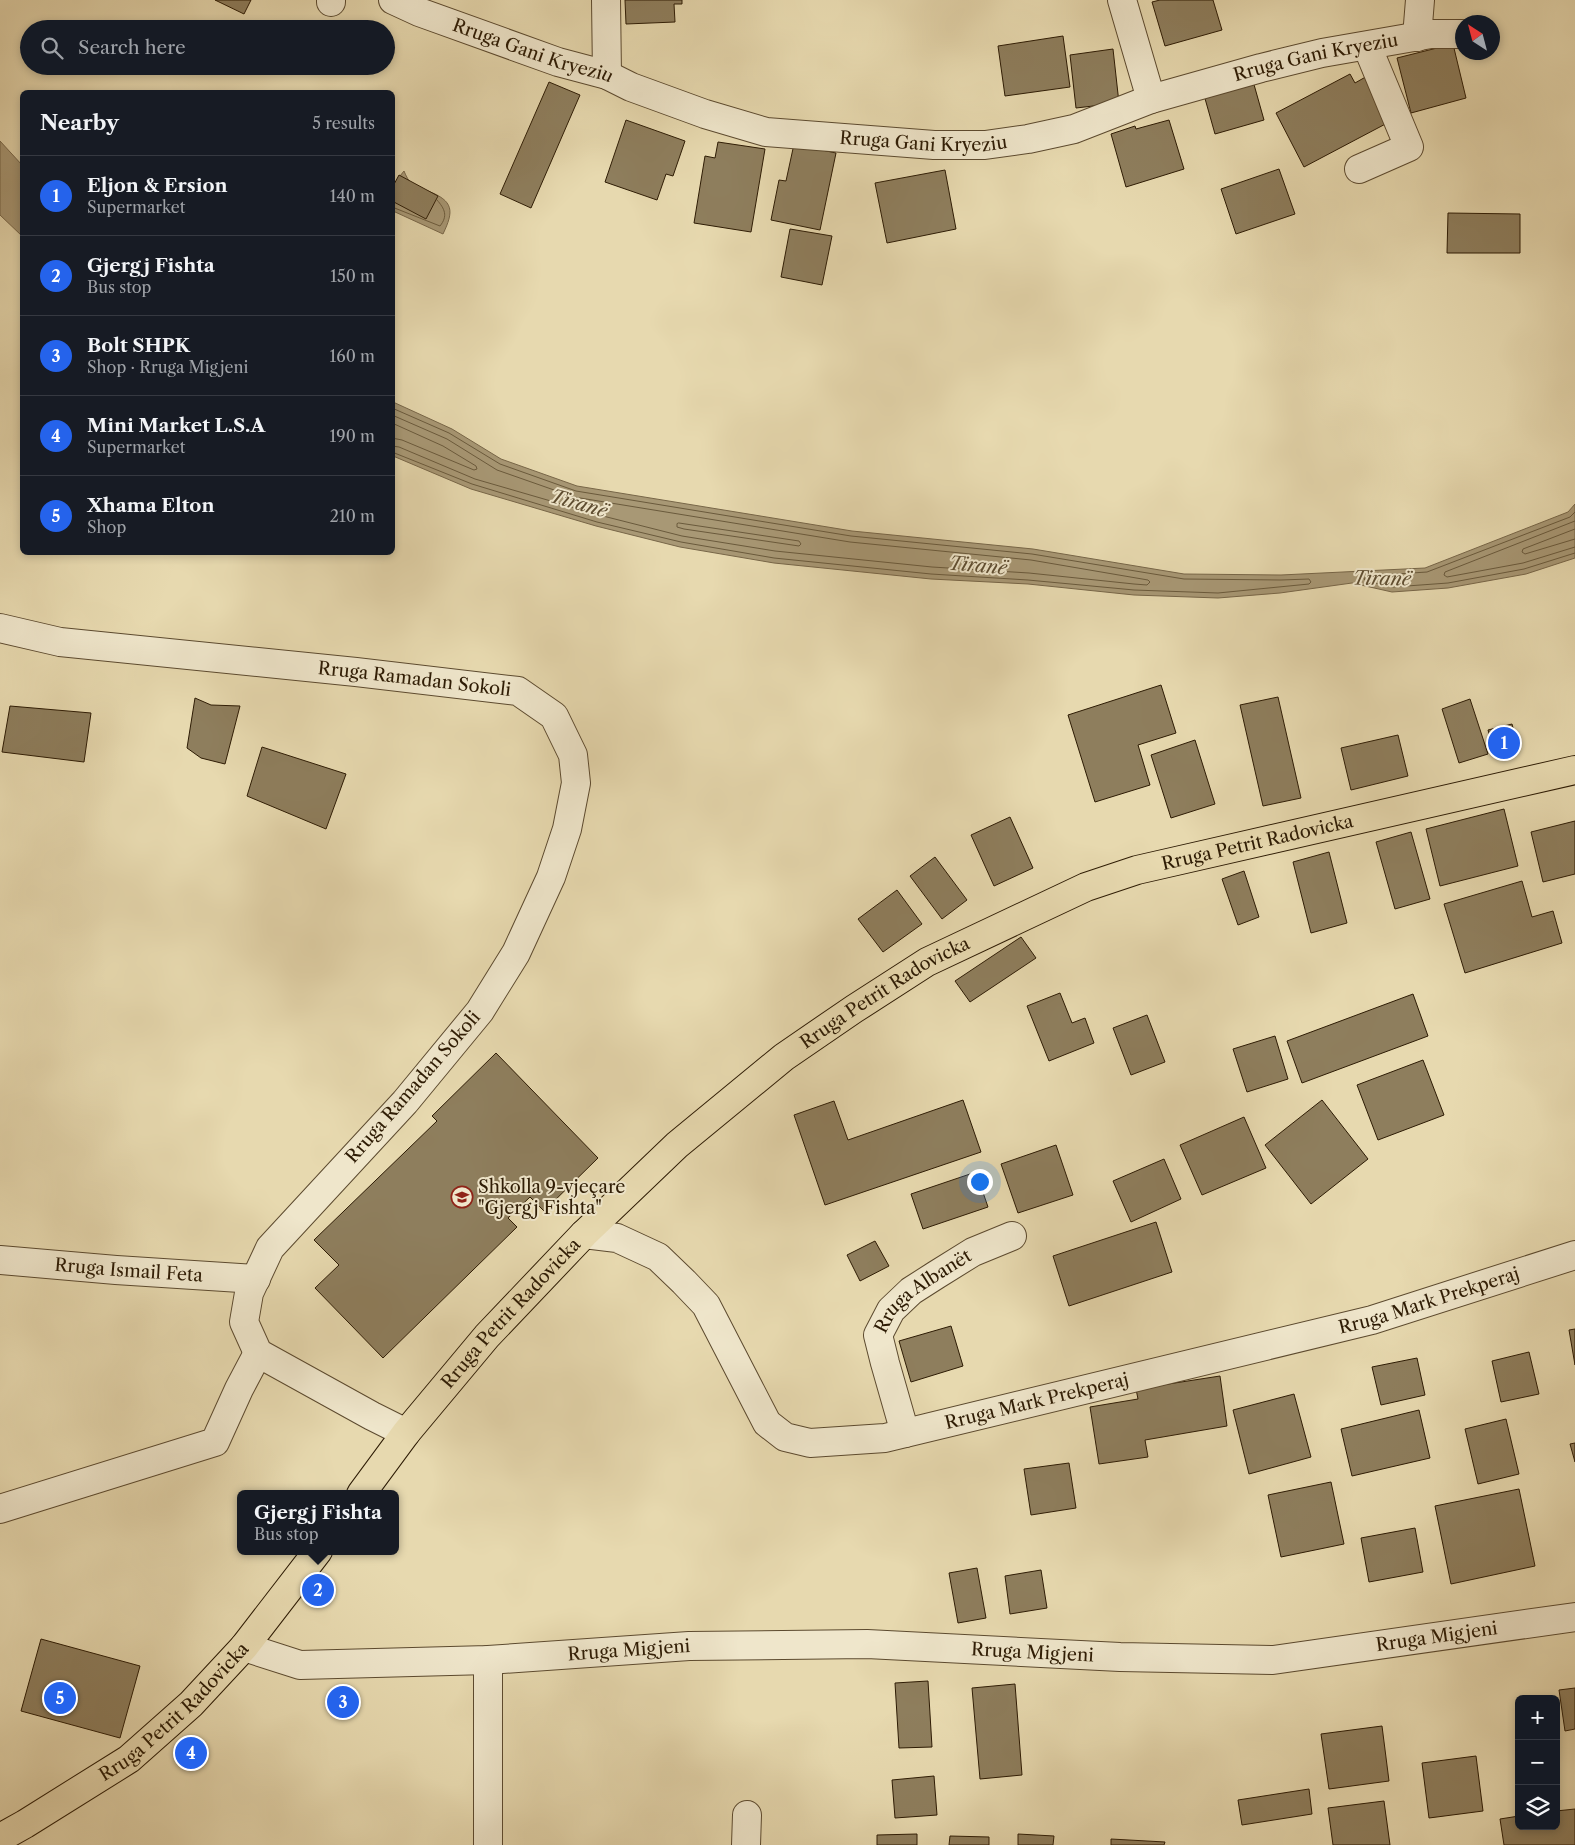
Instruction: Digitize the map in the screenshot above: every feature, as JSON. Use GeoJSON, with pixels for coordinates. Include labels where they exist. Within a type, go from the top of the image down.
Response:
{"type":"FeatureCollection","features":[{"type":"Feature","properties":{"kind":"main road","name":"Rruga Petrit Radovicka"},"geometry":{"type":"LineString","coordinates":[[364,1490],[406,1433],[488,1336],[584,1234],[677,1145],[784,1056],[927,962],[1086,888],[1137,870],[1575,770]]}},
{"type":"Feature","properties":{"kind":"main road","name":"Rruga Petrit Radovicka"},"geometry":{"type":"LineString","coordinates":[[0,1838],[129,1759],[191,1704],[244,1647],[315,1555]]}},
{"type":"Feature","properties":{"kind":"street","name":"Rruga Gani Kryeziu"},"geometry":{"type":"LineString","coordinates":[[393,0],[419,12],[558,62],[607,75],[631,87],[705,114],[766,132],[861,141],[934,145],[985,145],[1028,139],[1074,129],[1151,99],[1313,55],[1431,34],[1455,34]]}},
{"type":"Feature","properties":{"kind":"street"},"geometry":{"type":"LineString","coordinates":[[606,0],[607,75]]}},
{"type":"Feature","properties":{"kind":"street"},"geometry":{"type":"LineString","coordinates":[[1122,0],[1151,99]]}},
{"type":"Feature","properties":{"kind":"street"},"geometry":{"type":"LineString","coordinates":[[1417,37],[1420,0]]}},
{"type":"Feature","properties":{"kind":"street"},"geometry":{"type":"LineString","coordinates":[[1360,169],[1409,147],[1367,46]]}},
{"type":"Feature","properties":{"kind":"street","name":"Rruga Ramadan Sokoli"},"geometry":{"type":"LineString","coordinates":[[0,628],[60,642],[356,672],[518,691],[554,716],[573,755],[576,783],[568,829],[551,877],[516,953],[480,1011],[405,1102],[270,1248],[249,1293],[244,1322],[258,1352]]}},
{"type":"Feature","properties":{"kind":"street","name":"Rruga Mark Prekperaj"},"geometry":{"type":"LineString","coordinates":[[584,1234],[617,1238],[658,1257],[706,1305],[768,1423],[785,1437],[810,1442],[885,1438],[1372,1320],[1575,1255]]}},
{"type":"Feature","properties":{"kind":"street","name":"Rruga Albanët"},"geometry":{"type":"LineString","coordinates":[[904,1433],[878,1335],[891,1310],[911,1291],[973,1252],[1012,1236]]}},
{"type":"Feature","properties":{"kind":"street","name":"Rruga Ismail Feta"},"geometry":{"type":"LineString","coordinates":[[0,1260],[256,1279]]}},
{"type":"Feature","properties":{"kind":"street"},"geometry":{"type":"LineString","coordinates":[[0,1509],[215,1442],[258,1352],[406,1433]]}},
{"type":"Feature","properties":{"kind":"street","name":"Rruga Migjeni"},"geometry":{"type":"LineString","coordinates":[[244,1647],[300,1665],[488,1660],[689,1646],[867,1644],[1120,1657],[1273,1660],[1575,1617]]}},
{"type":"Feature","properties":{"kind":"street"},"geometry":{"type":"LineString","coordinates":[[488,1660],[488,1845]]}},
{"type":"Feature","properties":{"kind":"street"},"geometry":{"type":"LineString","coordinates":[[746,1845],[747,1815]]}},
{"type":"Feature","properties":{"kind":"water"},"geometry":{"type":"Polygon","coordinates":[[[0,141],[20,163],[20,234],[0,215],[0,141]]]}},
{"type":"Feature","properties":{"kind":"water"},"geometry":{"type":"Polygon","coordinates":[[[404,171],[414,186],[437,195],[447,203],[450,213],[443,234],[395,212],[395,190],[404,171]]]}},
{"type":"Feature","properties":{"kind":"water","name":"Tiranë"},"geometry":{"type":"Polygon","coordinates":[[[395,403],[452,429],[501,459],[577,486],[852,531],[1033,549],[1184,574],[1281,575],[1425,568],[1568,512],[1575,504],[1575,558],[1526,574],[1448,588],[1392,592],[1352,583],[1280,593],[1218,598],[1134,595],[1028,584],[931,579],[774,563],[680,547],[596,526],[471,489],[395,457],[395,403]]]}},
{"type":"Feature","properties":{"kind":"building"},"geometry":{"type":"Polygon","coordinates":[[[215,0],[251,0],[244,14],[215,0]]]}},
{"type":"Feature","properties":{"kind":"building"},"geometry":{"type":"Polygon","coordinates":[[[625,0],[682,0],[682,4],[674,4],[675,22],[626,24],[625,0]]]}},
{"type":"Feature","properties":{"kind":"building"},"geometry":{"type":"Polygon","coordinates":[[[1160,0],[1213,0],[1222,30],[1165,46],[1152,2],[1160,0]]]}},
{"type":"Feature","properties":{"kind":"building"},"geometry":{"type":"Polygon","coordinates":[[[1063,36],[1070,87],[1005,96],[998,46],[1063,36]]]}},
{"type":"Feature","properties":{"kind":"building"},"geometry":{"type":"Polygon","coordinates":[[[1453,44],[1455,60],[1457,60],[1466,98],[1411,113],[1397,58],[1453,44]]]}},
{"type":"Feature","properties":{"kind":"building"},"geometry":{"type":"Polygon","coordinates":[[[1113,49],[1119,103],[1076,108],[1070,55],[1113,49]]]}},
{"type":"Feature","properties":{"kind":"building"},"geometry":{"type":"Polygon","coordinates":[[[1350,74],[1355,83],[1369,75],[1393,120],[1304,167],[1276,113],[1350,74]]]}},
{"type":"Feature","properties":{"kind":"building"},"geometry":{"type":"Polygon","coordinates":[[[1253,81],[1264,120],[1215,134],[1204,95],[1253,81]]]}},
{"type":"Feature","properties":{"kind":"building"},"geometry":{"type":"Polygon","coordinates":[[[549,82],[580,95],[531,208],[500,194],[549,82]]]}},
{"type":"Feature","properties":{"kind":"building"},"geometry":{"type":"Polygon","coordinates":[[[626,120],[685,141],[673,176],[666,174],[657,200],[605,182],[626,120]]]}},
{"type":"Feature","properties":{"kind":"building"},"geometry":{"type":"Polygon","coordinates":[[[1169,120],[1184,169],[1126,187],[1111,134],[1135,126],[1136,129],[1169,120]]]}},
{"type":"Feature","properties":{"kind":"building"},"geometry":{"type":"Polygon","coordinates":[[[718,142],[765,149],[751,232],[694,223],[705,156],[715,158],[718,142]]]}},
{"type":"Feature","properties":{"kind":"building"},"geometry":{"type":"Polygon","coordinates":[[[794,144],[836,153],[820,230],[771,220],[779,180],[786,181],[794,144]]]}},
{"type":"Feature","properties":{"kind":"building"},"geometry":{"type":"Polygon","coordinates":[[[1279,169],[1295,214],[1236,234],[1221,189],[1279,169]]]}},
{"type":"Feature","properties":{"kind":"building"},"geometry":{"type":"Polygon","coordinates":[[[945,170],[956,229],[887,243],[875,183],[945,170]]]}},
{"type":"Feature","properties":{"kind":"building"},"geometry":{"type":"Polygon","coordinates":[[[399,175],[438,196],[426,219],[395,203],[395,182],[399,175]]]}},
{"type":"Feature","properties":{"kind":"building"},"geometry":{"type":"Polygon","coordinates":[[[1448,213],[1520,214],[1520,253],[1447,253],[1448,213]]]}},
{"type":"Feature","properties":{"kind":"building"},"geometry":{"type":"Polygon","coordinates":[[[790,229],[832,236],[822,285],[781,277],[790,229]]]}},
{"type":"Feature","properties":{"kind":"building"},"geometry":{"type":"Polygon","coordinates":[[[1161,685],[1176,733],[1138,745],[1150,785],[1095,802],[1068,715],[1161,685]]]}},
{"type":"Feature","properties":{"kind":"building"},"geometry":{"type":"Polygon","coordinates":[[[1278,697],[1301,798],[1263,806],[1240,705],[1278,697]]]}},
{"type":"Feature","properties":{"kind":"building"},"geometry":{"type":"Polygon","coordinates":[[[195,698],[211,705],[240,706],[225,764],[201,758],[187,748],[195,698]]]}},
{"type":"Feature","properties":{"kind":"building"},"geometry":{"type":"Polygon","coordinates":[[[1470,699],[1488,754],[1459,763],[1442,709],[1470,699]]]}},
{"type":"Feature","properties":{"kind":"building"},"geometry":{"type":"Polygon","coordinates":[[[10,706],[91,713],[84,762],[2,752],[10,706]]]}},
{"type":"Feature","properties":{"kind":"building"},"geometry":{"type":"Polygon","coordinates":[[[1512,724],[1518,747],[1495,754],[1488,730],[1512,724]]]}},
{"type":"Feature","properties":{"kind":"building"},"geometry":{"type":"Polygon","coordinates":[[[1398,735],[1408,776],[1351,790],[1341,748],[1398,735]]]}},
{"type":"Feature","properties":{"kind":"building"},"geometry":{"type":"Polygon","coordinates":[[[1195,740],[1215,804],[1171,818],[1151,755],[1195,740]]]}},
{"type":"Feature","properties":{"kind":"building"},"geometry":{"type":"Polygon","coordinates":[[[262,747],[346,774],[326,829],[247,796],[262,747]]]}},
{"type":"Feature","properties":{"kind":"building"},"geometry":{"type":"Polygon","coordinates":[[[1504,809],[1518,866],[1440,886],[1426,829],[1504,809]]]}},
{"type":"Feature","properties":{"kind":"building"},"geometry":{"type":"Polygon","coordinates":[[[1010,817],[1033,868],[994,886],[971,835],[1010,817]]]}},
{"type":"Feature","properties":{"kind":"building"},"geometry":{"type":"Polygon","coordinates":[[[1575,821],[1575,874],[1543,882],[1531,832],[1575,821]]]}},
{"type":"Feature","properties":{"kind":"building"},"geometry":{"type":"Polygon","coordinates":[[[1411,832],[1430,899],[1395,909],[1376,842],[1411,832]]]}},
{"type":"Feature","properties":{"kind":"building"},"geometry":{"type":"Polygon","coordinates":[[[1329,852],[1347,923],[1311,933],[1293,862],[1329,852]]]}},
{"type":"Feature","properties":{"kind":"building"},"geometry":{"type":"Polygon","coordinates":[[[935,857],[967,900],[942,919],[910,876],[935,857]]]}},
{"type":"Feature","properties":{"kind":"building"},"geometry":{"type":"Polygon","coordinates":[[[1244,871],[1259,917],[1238,925],[1222,879],[1244,871]]]}},
{"type":"Feature","properties":{"kind":"building"},"geometry":{"type":"Polygon","coordinates":[[[1522,881],[1532,917],[1553,911],[1562,943],[1465,973],[1444,904],[1522,881]]]}},
{"type":"Feature","properties":{"kind":"building"},"geometry":{"type":"Polygon","coordinates":[[[897,890],[922,924],[883,952],[858,919],[897,890]]]}},
{"type":"Feature","properties":{"kind":"building"},"geometry":{"type":"Polygon","coordinates":[[[1021,937],[1036,958],[970,1002],[955,981],[1021,937]]]}},
{"type":"Feature","properties":{"kind":"building"},"geometry":{"type":"Polygon","coordinates":[[[1060,993],[1072,1023],[1085,1018],[1094,1043],[1049,1061],[1027,1006],[1060,993]]]}},
{"type":"Feature","properties":{"kind":"building"},"geometry":{"type":"Polygon","coordinates":[[[1413,994],[1428,1036],[1302,1083],[1287,1041],[1413,994]]]}},
{"type":"Feature","properties":{"kind":"building"},"geometry":{"type":"Polygon","coordinates":[[[1147,1015],[1165,1062],[1131,1075],[1113,1028],[1147,1015]]]}},
{"type":"Feature","properties":{"kind":"building"},"geometry":{"type":"Polygon","coordinates":[[[1275,1036],[1288,1079],[1247,1092],[1233,1049],[1275,1036]]]}},
{"type":"Feature","properties":{"kind":"building"},"geometry":{"type":"Polygon","coordinates":[[[496,1053],[598,1158],[544,1211],[530,1197],[508,1218],[517,1227],[383,1358],[315,1288],[339,1265],[314,1240],[437,1121],[432,1116],[496,1053]]]}},
{"type":"Feature","properties":{"kind":"building"},"geometry":{"type":"Polygon","coordinates":[[[1423,1060],[1444,1115],[1378,1140],[1357,1085],[1423,1060]]]}},
{"type":"Feature","properties":{"kind":"building"},"geometry":{"type":"Polygon","coordinates":[[[963,1100],[981,1152],[825,1205],[794,1115],[834,1101],[848,1140],[963,1100]]]}},
{"type":"Feature","properties":{"kind":"building"},"geometry":{"type":"Polygon","coordinates":[[[1322,1100],[1368,1159],[1311,1204],[1265,1145],[1322,1100]]]}},
{"type":"Feature","properties":{"kind":"building"},"geometry":{"type":"Polygon","coordinates":[[[1244,1117],[1266,1168],[1202,1195],[1180,1145],[1244,1117]]]}},
{"type":"Feature","properties":{"kind":"building"},"geometry":{"type":"Polygon","coordinates":[[[1056,1145],[1073,1195],[1018,1213],[1001,1164],[1056,1145]]]}},
{"type":"Feature","properties":{"kind":"building"},"geometry":{"type":"Polygon","coordinates":[[[1164,1159],[1181,1199],[1131,1222],[1113,1181],[1164,1159]]]}},
{"type":"Feature","properties":{"kind":"building"},"geometry":{"type":"Polygon","coordinates":[[[976,1172],[988,1207],[923,1229],[911,1194],[976,1172]]]}},
{"type":"Feature","properties":{"kind":"building"},"geometry":{"type":"Polygon","coordinates":[[[1156,1222],[1172,1272],[1069,1306],[1053,1256],[1156,1222]]]}},
{"type":"Feature","properties":{"kind":"building"},"geometry":{"type":"Polygon","coordinates":[[[875,1241],[889,1266],[860,1281],[847,1255],[875,1241]]]}},
{"type":"Feature","properties":{"kind":"building"},"geometry":{"type":"Polygon","coordinates":[[[951,1326],[963,1366],[911,1382],[899,1341],[951,1326]]]}},
{"type":"Feature","properties":{"kind":"building"},"geometry":{"type":"Polygon","coordinates":[[[1575,1329],[1575,1365],[1569,1330],[1575,1329]]]}},
{"type":"Feature","properties":{"kind":"building"},"geometry":{"type":"Polygon","coordinates":[[[1529,1352],[1539,1394],[1501,1402],[1492,1361],[1529,1352]]]}},
{"type":"Feature","properties":{"kind":"building"},"geometry":{"type":"Polygon","coordinates":[[[1417,1358],[1425,1395],[1381,1405],[1372,1367],[1417,1358]]]}},
{"type":"Feature","properties":{"kind":"building"},"geometry":{"type":"Polygon","coordinates":[[[1220,1376],[1227,1426],[1145,1440],[1148,1457],[1099,1464],[1090,1407],[1138,1399],[1136,1389],[1220,1376]]]}},
{"type":"Feature","properties":{"kind":"building"},"geometry":{"type":"Polygon","coordinates":[[[1294,1394],[1311,1457],[1249,1474],[1233,1410],[1294,1394]]]}},
{"type":"Feature","properties":{"kind":"building"},"geometry":{"type":"Polygon","coordinates":[[[1419,1410],[1430,1458],[1352,1476],[1341,1429],[1419,1410]]]}},
{"type":"Feature","properties":{"kind":"building"},"geometry":{"type":"Polygon","coordinates":[[[1506,1419],[1519,1474],[1478,1484],[1465,1429],[1506,1419]]]}},
{"type":"Feature","properties":{"kind":"building"},"geometry":{"type":"Polygon","coordinates":[[[1575,1443],[1575,1462],[1570,1444],[1575,1443]]]}},
{"type":"Feature","properties":{"kind":"building"},"geometry":{"type":"Polygon","coordinates":[[[1069,1463],[1076,1508],[1031,1515],[1024,1469],[1069,1463]]]}},
{"type":"Feature","properties":{"kind":"building"},"geometry":{"type":"Polygon","coordinates":[[[1331,1482],[1344,1544],[1281,1557],[1268,1495],[1331,1482]]]}},
{"type":"Feature","properties":{"kind":"building"},"geometry":{"type":"Polygon","coordinates":[[[1519,1489],[1535,1566],[1451,1584],[1435,1506],[1519,1489]]]}},
{"type":"Feature","properties":{"kind":"building"},"geometry":{"type":"Polygon","coordinates":[[[1415,1528],[1423,1572],[1369,1582],[1361,1538],[1415,1528]]]}},
{"type":"Feature","properties":{"kind":"building"},"geometry":{"type":"Polygon","coordinates":[[[977,1568],[986,1618],[958,1623],[949,1573],[977,1568]]]}},
{"type":"Feature","properties":{"kind":"building"},"geometry":{"type":"Polygon","coordinates":[[[1041,1570],[1047,1608],[1010,1614],[1005,1576],[1041,1570]]]}},
{"type":"Feature","properties":{"kind":"building"},"geometry":{"type":"Polygon","coordinates":[[[41,1639],[140,1666],[120,1738],[21,1711],[41,1639]]]}},
{"type":"Feature","properties":{"kind":"building"},"geometry":{"type":"Polygon","coordinates":[[[928,1681],[932,1747],[899,1748],[895,1683],[928,1681]]]}},
{"type":"Feature","properties":{"kind":"building"},"geometry":{"type":"Polygon","coordinates":[[[1015,1684],[1022,1775],[980,1779],[972,1688],[1015,1684]]]}},
{"type":"Feature","properties":{"kind":"building"},"geometry":{"type":"Polygon","coordinates":[[[1575,1688],[1575,1729],[1565,1731],[1559,1690],[1575,1688]]]}},
{"type":"Feature","properties":{"kind":"building"},"geometry":{"type":"Polygon","coordinates":[[[1382,1726],[1389,1781],[1329,1789],[1321,1734],[1382,1726]]]}},
{"type":"Feature","properties":{"kind":"building"},"geometry":{"type":"Polygon","coordinates":[[[1476,1756],[1483,1811],[1429,1818],[1422,1763],[1476,1756]]]}},
{"type":"Feature","properties":{"kind":"building"},"geometry":{"type":"Polygon","coordinates":[[[934,1776],[937,1815],[895,1818],[892,1780],[934,1776]]]}},
{"type":"Feature","properties":{"kind":"building"},"geometry":{"type":"Polygon","coordinates":[[[1309,1789],[1312,1814],[1242,1825],[1238,1800],[1309,1789]]]}},
{"type":"Feature","properties":{"kind":"building"},"geometry":{"type":"Polygon","coordinates":[[[1384,1801],[1390,1845],[1333,1845],[1328,1808],[1384,1801]]]}},
{"type":"Feature","properties":{"kind":"building"},"geometry":{"type":"Polygon","coordinates":[[[1575,1809],[1575,1845],[1504,1845],[1500,1819],[1515,1817],[1515,1830],[1560,1830],[1560,1811],[1575,1809]]]}},
{"type":"Feature","properties":{"kind":"building"},"geometry":{"type":"Polygon","coordinates":[[[917,1834],[917,1845],[877,1845],[877,1835],[917,1834]]]}},
{"type":"Feature","properties":{"kind":"building"},"geometry":{"type":"Polygon","coordinates":[[[1018,1834],[1054,1836],[1053,1845],[1018,1845],[1018,1834]]]}},
{"type":"Feature","properties":{"kind":"building"},"geometry":{"type":"Polygon","coordinates":[[[950,1836],[989,1837],[989,1845],[949,1845],[950,1836]]]}},
{"type":"Feature","properties":{"kind":"building"},"geometry":{"type":"Polygon","coordinates":[[[1111,1839],[1165,1842],[1164,1845],[1111,1845],[1111,1839]]]}},
{"type":"Feature","properties":{"kind":"place","name":"Eljon & Ersion"},"geometry":{"type":"Point","coordinates":[1504,743]}},
{"type":"Feature","properties":{"kind":"place","name":"Shkolla 9-vjeçare \"Gjergj Fishta\""},"geometry":{"type":"Point","coordinates":[462,1197]}},
{"type":"Feature","properties":{"kind":"place","name":"Gjergj Fishta"},"geometry":{"type":"Point","coordinates":[318,1590]}},
{"type":"Feature","properties":{"kind":"place","name":"Xhama Elton"},"geometry":{"type":"Point","coordinates":[60,1698]}},
{"type":"Feature","properties":{"kind":"place","name":"Bolt SHPK"},"geometry":{"type":"Point","coordinates":[343,1702]}},
{"type":"Feature","properties":{"kind":"place","name":"Mini Market L.S.A"},"geometry":{"type":"Point","coordinates":[191,1753]}}]}
